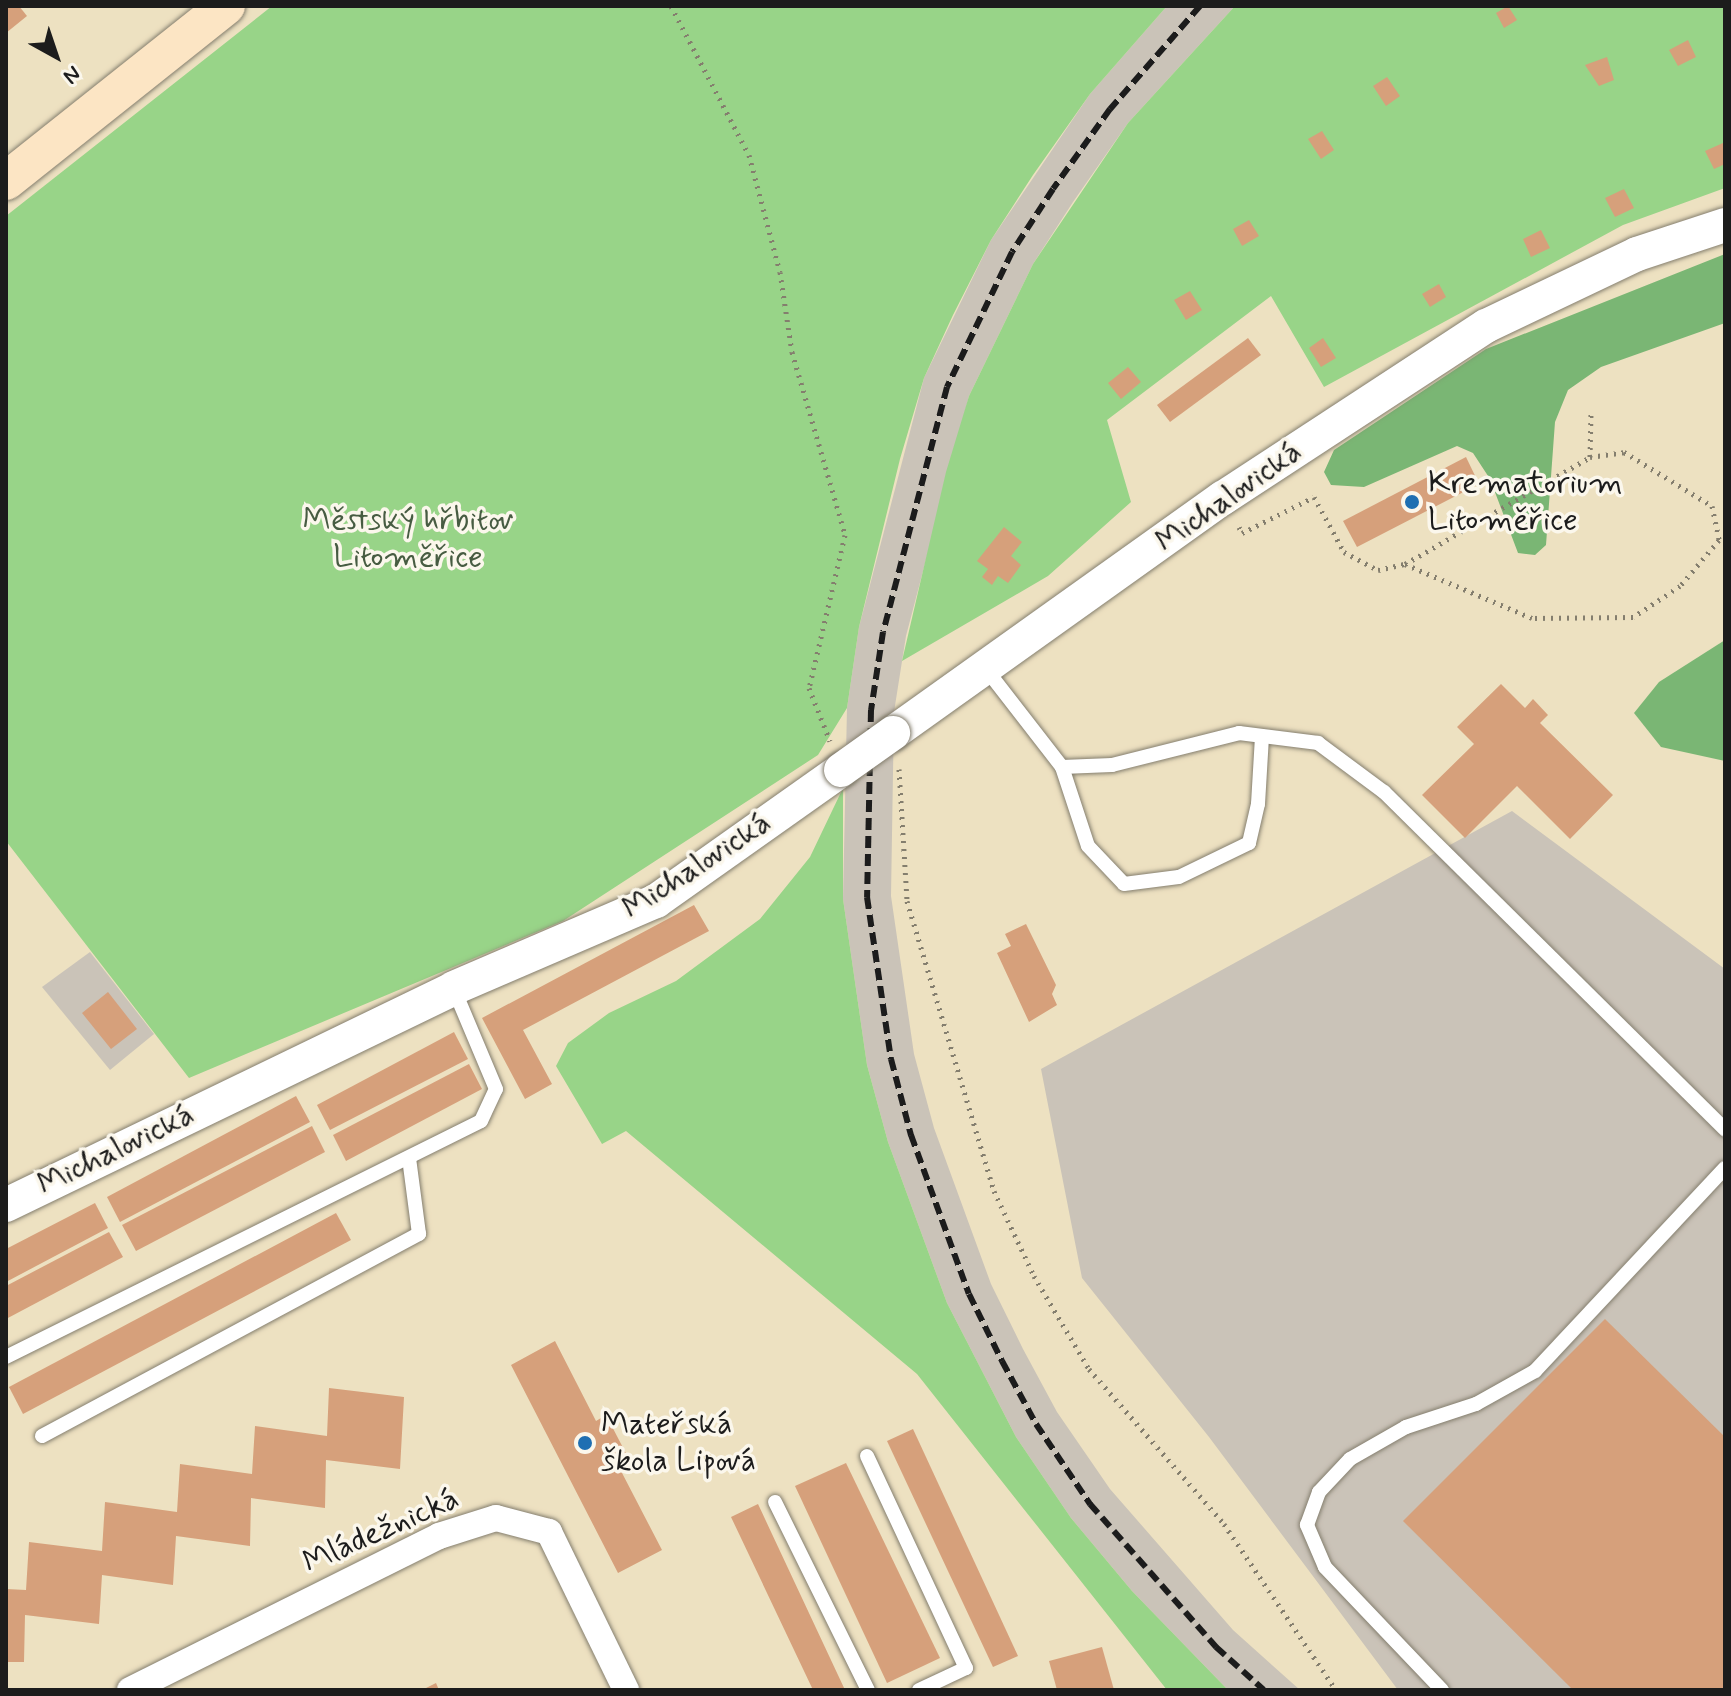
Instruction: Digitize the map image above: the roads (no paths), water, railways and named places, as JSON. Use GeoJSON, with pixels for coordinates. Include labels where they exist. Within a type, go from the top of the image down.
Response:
{"type":"FeatureCollection","features":[{"type":"Feature","properties":{"kind":"main road"},"geometry":{"type":"LineString","coordinates":[[6,181],[226,6]]}},
{"type":"Feature","properties":{"kind":"street","name":"Michalovická"},"geometry":{"type":"LineString","coordinates":[[6,1205],[454,988],[656,901],[1330,427],[1486,326],[1637,254],[1725,225]]}},
{"type":"Feature","properties":{"kind":"street","name":"Mládežnická"},"geometry":{"type":"LineString","coordinates":[[130,1690],[439,1536],[496,1518],[549,1532],[626,1690]]}},
{"type":"Feature","properties":{"kind":"lane"},"geometry":{"type":"LineString","coordinates":[[986,669],[1062,767],[1088,846],[1124,884],[1179,877],[1249,843],[1262,736]]}},
{"type":"Feature","properties":{"kind":"lane"},"geometry":{"type":"LineString","coordinates":[[1062,767],[1112,765],[1239,733],[1318,743],[1384,792],[1725,1130]]}},
{"type":"Feature","properties":{"kind":"lane"},"geometry":{"type":"LineString","coordinates":[[6,1357],[481,1121],[496,1089],[454,988]]}},
{"type":"Feature","properties":{"kind":"lane"},"geometry":{"type":"LineString","coordinates":[[42,1436],[419,1234],[409,1158]]}},
{"type":"Feature","properties":{"kind":"lane"},"geometry":{"type":"LineString","coordinates":[[1442,1690],[1325,1567],[1307,1525],[1319,1492],[1350,1459],[1406,1427],[1476,1404],[1535,1371],[1725,1168]]}},
{"type":"Feature","properties":{"kind":"lane"},"geometry":{"type":"LineString","coordinates":[[867,1456],[966,1668],[919,1690]]}},
{"type":"Feature","properties":{"kind":"lane"},"geometry":{"type":"LineString","coordinates":[[775,1502],[868,1690]]}},
{"type":"Feature","properties":{"kind":"railway"},"geometry":{"type":"LineString","coordinates":[[1200,6],[1110,109],[1053,189],[1012,252],[947,387],[883,632],[871,710],[867,897],[891,1059],[911,1135],[969,1294],[1002,1361],[1036,1424],[1090,1504],[1216,1647],[1264,1690]]}},
{"type":"Feature","properties":{"kind":"place","name":"Krematorium Litoměřice"},"geometry":{"type":"Point","coordinates":[1412,502]}},
{"type":"Feature","properties":{"kind":"place","name":"Mateřská škola Lipová"},"geometry":{"type":"Point","coordinates":[585,1443]}},
{"type":"Feature","properties":{"kind":"park label","name":"Městský hřbitov Litoměřice"},"geometry":{"type":"Point","coordinates":[408,540]}}]}
